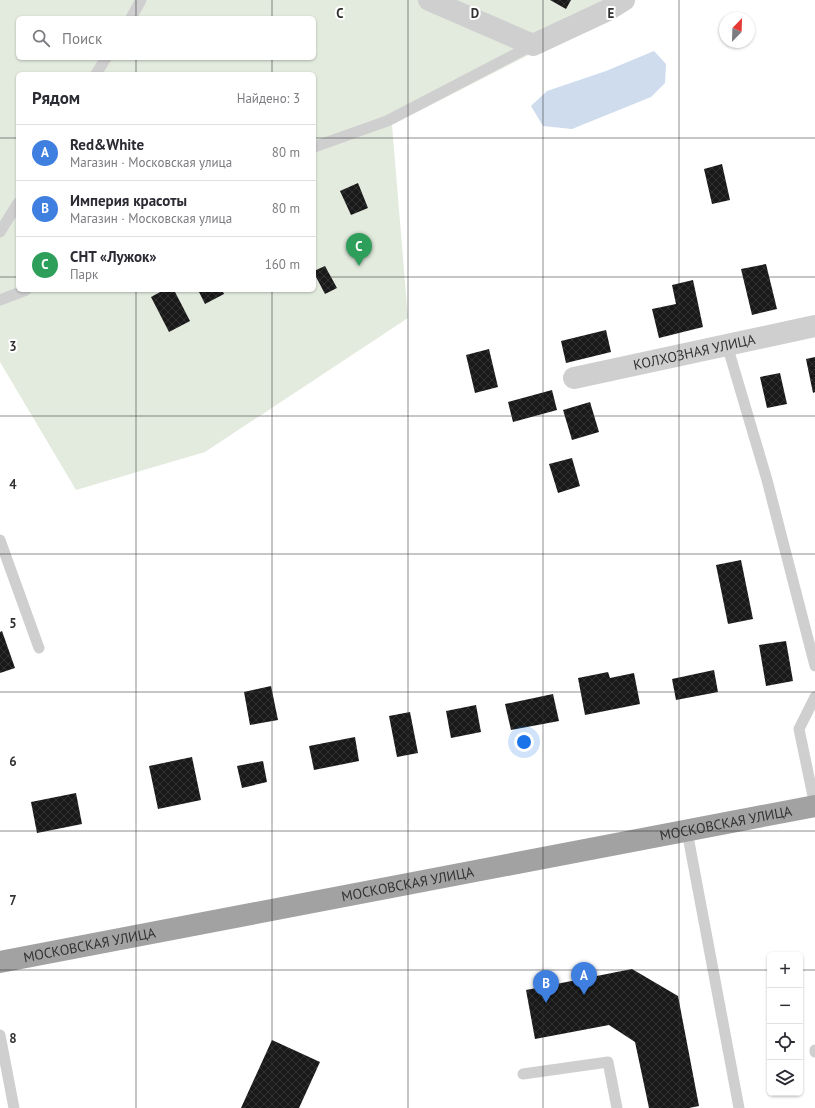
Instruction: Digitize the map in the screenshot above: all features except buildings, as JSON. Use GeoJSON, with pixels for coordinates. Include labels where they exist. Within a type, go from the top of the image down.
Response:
{"type":"FeatureCollection","features":[{"type":"Feature","properties":{"kind":"highway","name":"МОСКОВСКАЯ УЛИЦА"},"geometry":{"type":"LineString","coordinates":[[0,962],[815,806]]}},
{"type":"Feature","properties":{"kind":"street"},"geometry":{"type":"LineString","coordinates":[[429,0],[533,45],[608,10],[624,0]]}},
{"type":"Feature","properties":{"kind":"street","name":"КОЛХОЗНАЯ УЛИЦА"},"geometry":{"type":"LineString","coordinates":[[574,378],[815,326]]}},
{"type":"Feature","properties":{"kind":"lane"},"geometry":{"type":"LineString","coordinates":[[131,16],[142,0]]}},
{"type":"Feature","properties":{"kind":"lane"},"geometry":{"type":"LineString","coordinates":[[316,146],[386,121],[533,45]]}},
{"type":"Feature","properties":{"kind":"lane"},"geometry":{"type":"LineString","coordinates":[[97,72],[105,60]]}},
{"type":"Feature","properties":{"kind":"lane"},"geometry":{"type":"LineString","coordinates":[[0,232],[16,206]]}},
{"type":"Feature","properties":{"kind":"lane"},"geometry":{"type":"LineString","coordinates":[[0,300],[21,292]]}},
{"type":"Feature","properties":{"kind":"lane"},"geometry":{"type":"LineString","coordinates":[[727,345],[767,480],[815,666]]}},
{"type":"Feature","properties":{"kind":"lane"},"geometry":{"type":"LineString","coordinates":[[0,540],[39,648]]}},
{"type":"Feature","properties":{"kind":"lane"},"geometry":{"type":"LineString","coordinates":[[815,697],[799,729],[815,806]]}},
{"type":"Feature","properties":{"kind":"lane"},"geometry":{"type":"LineString","coordinates":[[687,831],[740,1108]]}},
{"type":"Feature","properties":{"kind":"lane"},"geometry":{"type":"LineString","coordinates":[[0,1035],[14,1108]]}},
{"type":"Feature","properties":{"kind":"lane"},"geometry":{"type":"LineString","coordinates":[[523,1074],[608,1062],[616,1108]]}},
{"type":"Feature","properties":{"kind":"shaded area"},"geometry":{"type":"Polygon","coordinates":[[[0,0],[636,0],[392,125],[408,318],[205,452],[76,490],[0,362],[0,0]]]}},
{"type":"Feature","properties":{"kind":"water"},"geometry":{"type":"Polygon","coordinates":[[[654,51],[666,64],[665,83],[651,97],[572,129],[543,126],[531,106],[547,91],[606,71],[654,51]]]}},
{"type":"Feature","properties":{"kind":"place","name":"СНТ «Лужок»"},"geometry":{"type":"Point","coordinates":[359,266]}},
{"type":"Feature","properties":{"kind":"place","name":"Red&White"},"geometry":{"type":"Point","coordinates":[584,995]}},
{"type":"Feature","properties":{"kind":"place","name":"Империя красоты"},"geometry":{"type":"Point","coordinates":[546,1003]}}]}
